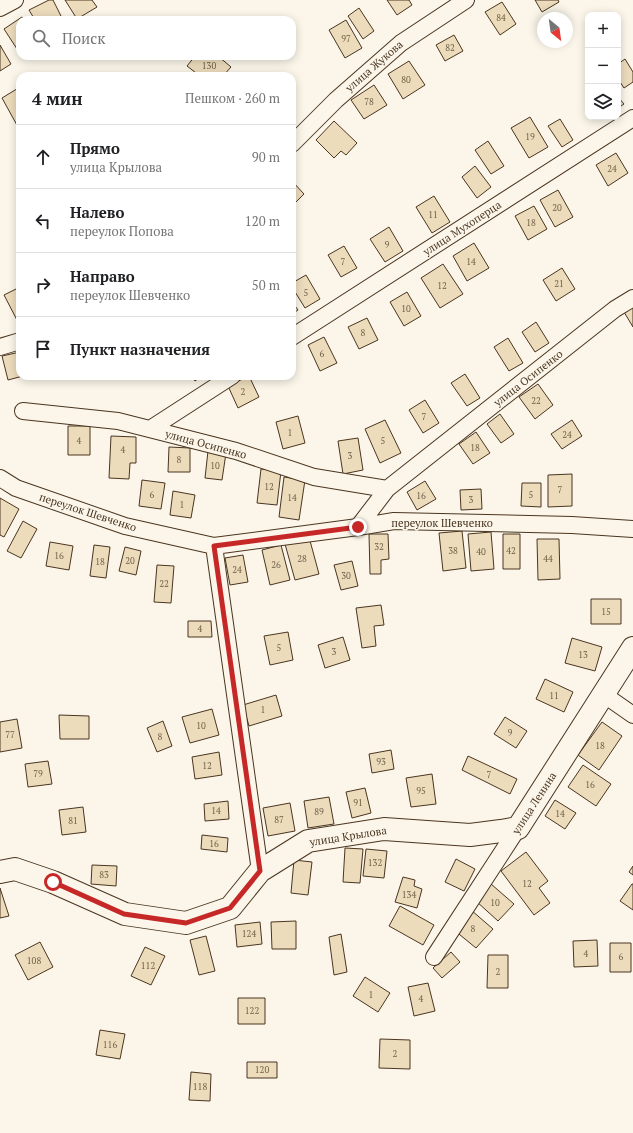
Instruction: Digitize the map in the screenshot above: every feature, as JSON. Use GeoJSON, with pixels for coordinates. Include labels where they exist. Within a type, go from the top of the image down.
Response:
{"type":"FeatureCollection","features":[{"type":"Feature","properties":{"kind":"street"},"geometry":{"type":"LineString","coordinates":[[0,8],[14,0]]}},
{"type":"Feature","properties":{"kind":"street","name":"улица Жукова"},"geometry":{"type":"LineString","coordinates":[[296,140],[336,100],[401,43],[466,0]]}},
{"type":"Feature","properties":{"kind":"street","name":"улица Мухоперца"},"geometry":{"type":"LineString","coordinates":[[296,334],[633,118]]}},
{"type":"Feature","properties":{"kind":"street","name":"улица Осипенко"},"geometry":{"type":"LineString","coordinates":[[358,527],[387,489],[615,309],[633,298]]}},
{"type":"Feature","properties":{"kind":"street"},"geometry":{"type":"LineString","coordinates":[[0,346],[16,342]]}},
{"type":"Feature","properties":{"kind":"street"},"geometry":{"type":"LineString","coordinates":[[150,429],[225,380]]}},
{"type":"Feature","properties":{"kind":"street","name":"улица Осипенко"},"geometry":{"type":"LineString","coordinates":[[23,411],[118,421],[236,451],[314,477],[387,489]]}},
{"type":"Feature","properties":{"kind":"street","name":"переулок Шевченко"},"geometry":{"type":"LineString","coordinates":[[0,478],[16,488],[126,526],[214,546],[394,521],[572,525],[633,529]]}},
{"type":"Feature","properties":{"kind":"street"},"geometry":{"type":"LineString","coordinates":[[214,546],[260,871]]}},
{"type":"Feature","properties":{"kind":"street","name":"улица Ленина"},"geometry":{"type":"LineString","coordinates":[[434,956],[633,648]]}},
{"type":"Feature","properties":{"kind":"street"},"geometry":{"type":"LineString","coordinates":[[604,694],[633,715]]}},
{"type":"Feature","properties":{"kind":"street","name":"улица Крылова"},"geometry":{"type":"LineString","coordinates":[[0,872],[15,869],[53,882],[124,914],[186,923],[230,908],[260,871],[308,841],[384,829],[470,835],[518,828]]}},
{"type":"Feature","properties":{"kind":"building"},"geometry":{"type":"Polygon","coordinates":[[[49,0],[53,0],[61,16],[33,16],[29,10],[49,0]]]}},
{"type":"Feature","properties":{"kind":"building"},"geometry":{"type":"Polygon","coordinates":[[[65,0],[92,0],[97,7],[82,16],[75,16],[65,0]]]}},
{"type":"Feature","properties":{"kind":"building"},"geometry":{"type":"Polygon","coordinates":[[[387,0],[409,0],[412,5],[397,15],[387,0]]]}},
{"type":"Feature","properties":{"kind":"building"},"geometry":{"type":"Polygon","coordinates":[[[535,0],[558,0],[559,2],[542,12],[535,0]]]}},
{"type":"Feature","properties":{"kind":"building"},"geometry":{"type":"Polygon","coordinates":[[[502,2],[516,24],[500,35],[485,12],[502,2]]]}},
{"type":"Feature","properties":{"kind":"building"},"geometry":{"type":"Polygon","coordinates":[[[359,8],[374,31],[363,39],[348,16],[359,8]]]}},
{"type":"Feature","properties":{"kind":"building"},"geometry":{"type":"Polygon","coordinates":[[[346,20],[362,48],[345,58],[329,30],[346,20]]]}},
{"type":"Feature","properties":{"kind":"building"},"geometry":{"type":"Polygon","coordinates":[[[16,21],[16,47],[4,29],[16,21]]]}},
{"type":"Feature","properties":{"kind":"building"},"geometry":{"type":"Polygon","coordinates":[[[454,35],[463,51],[445,61],[436,45],[454,35]]]}},
{"type":"Feature","properties":{"kind":"building"},"geometry":{"type":"Polygon","coordinates":[[[0,45],[11,64],[0,71],[0,45]]]}},
{"type":"Feature","properties":{"kind":"building"},"geometry":{"type":"Polygon","coordinates":[[[625,59],[633,72],[633,82],[624,88],[621,84],[621,62],[625,59]]]}},
{"type":"Feature","properties":{"kind":"building"},"geometry":{"type":"Polygon","coordinates":[[[192,60],[223,60],[231,67],[227,72],[195,72],[187,66],[192,60]]]}},
{"type":"Feature","properties":{"kind":"building"},"geometry":{"type":"Polygon","coordinates":[[[409,61],[425,85],[403,99],[388,74],[409,61]]]}},
{"type":"Feature","properties":{"kind":"building"},"geometry":{"type":"Polygon","coordinates":[[[374,85],[387,105],[364,119],[351,100],[374,85]]]}},
{"type":"Feature","properties":{"kind":"building"},"geometry":{"type":"Polygon","coordinates":[[[16,89],[16,123],[2,98],[16,89]]]}},
{"type":"Feature","properties":{"kind":"building"},"geometry":{"type":"Polygon","coordinates":[[[530,117],[548,147],[529,158],[511,128],[530,117]]]}},
{"type":"Feature","properties":{"kind":"building"},"geometry":{"type":"Polygon","coordinates":[[[560,119],[573,140],[562,147],[548,126],[560,119]]]}},
{"type":"Feature","properties":{"kind":"building"},"geometry":{"type":"Polygon","coordinates":[[[334,121],[357,143],[346,155],[341,151],[334,158],[316,140],[334,121]]]}},
{"type":"Feature","properties":{"kind":"building"},"geometry":{"type":"Polygon","coordinates":[[[488,141],[504,166],[491,174],[475,150],[488,141]]]}},
{"type":"Feature","properties":{"kind":"building"},"geometry":{"type":"Polygon","coordinates":[[[616,153],[628,173],[608,186],[596,165],[616,153]]]}},
{"type":"Feature","properties":{"kind":"building"},"geometry":{"type":"Polygon","coordinates":[[[475,166],[491,187],[477,198],[462,177],[475,166]]]}},
{"type":"Feature","properties":{"kind":"building"},"geometry":{"type":"Polygon","coordinates":[[[296,185],[304,194],[296,202],[296,185]]]}},
{"type":"Feature","properties":{"kind":"building"},"geometry":{"type":"Polygon","coordinates":[[[558,190],[573,217],[555,227],[540,200],[558,190]]]}},
{"type":"Feature","properties":{"kind":"building"},"geometry":{"type":"Polygon","coordinates":[[[434,196],[450,222],[432,233],[416,207],[434,196]]]}},
{"type":"Feature","properties":{"kind":"building"},"geometry":{"type":"Polygon","coordinates":[[[534,206],[547,229],[528,240],[515,216],[534,206]]]}},
{"type":"Feature","properties":{"kind":"building"},"geometry":{"type":"Polygon","coordinates":[[[389,227],[403,251],[385,262],[370,239],[389,227]]]}},
{"type":"Feature","properties":{"kind":"building"},"geometry":{"type":"Polygon","coordinates":[[[474,243],[489,268],[467,281],[453,256],[474,243]]]}},
{"type":"Feature","properties":{"kind":"building"},"geometry":{"type":"Polygon","coordinates":[[[344,246],[357,268],[341,277],[328,255],[344,246]]]}},
{"type":"Feature","properties":{"kind":"building"},"geometry":{"type":"Polygon","coordinates":[[[443,264],[463,294],[440,308],[421,278],[443,264]]]}},
{"type":"Feature","properties":{"kind":"building"},"geometry":{"type":"Polygon","coordinates":[[[562,268],[575,289],[556,301],[543,280],[562,268]]]}},
{"type":"Feature","properties":{"kind":"building"},"geometry":{"type":"Polygon","coordinates":[[[306,275],[320,299],[305,308],[296,293],[296,281],[306,275]]]}},
{"type":"Feature","properties":{"kind":"building"},"geometry":{"type":"Polygon","coordinates":[[[16,289],[16,318],[4,295],[16,289]]]}},
{"type":"Feature","properties":{"kind":"building"},"geometry":{"type":"Polygon","coordinates":[[[407,292],[421,316],[404,326],[390,302],[407,292]]]}},
{"type":"Feature","properties":{"kind":"building"},"geometry":{"type":"Polygon","coordinates":[[[633,307],[633,327],[624,312],[633,307]]]}},
{"type":"Feature","properties":{"kind":"building"},"geometry":{"type":"Polygon","coordinates":[[[367,318],[378,340],[359,349],[348,327],[367,318]]]}},
{"type":"Feature","properties":{"kind":"building"},"geometry":{"type":"Polygon","coordinates":[[[536,322],[549,343],[535,352],[522,332],[536,322]]]}},
{"type":"Feature","properties":{"kind":"building"},"geometry":{"type":"Polygon","coordinates":[[[324,337],[337,363],[320,371],[308,345],[324,337]]]}},
{"type":"Feature","properties":{"kind":"building"},"geometry":{"type":"Polygon","coordinates":[[[508,338],[523,363],[509,371],[494,347],[508,338]]]}},
{"type":"Feature","properties":{"kind":"building"},"geometry":{"type":"Polygon","coordinates":[[[16,353],[16,378],[8,380],[2,356],[16,353]]]}},
{"type":"Feature","properties":{"kind":"building"},"geometry":{"type":"Polygon","coordinates":[[[465,374],[480,398],[467,406],[451,383],[465,374]]]}},
{"type":"Feature","properties":{"kind":"building"},"geometry":{"type":"Polygon","coordinates":[[[241,380],[251,380],[259,397],[238,408],[228,386],[241,380]]]}},
{"type":"Feature","properties":{"kind":"building"},"geometry":{"type":"Polygon","coordinates":[[[538,384],[553,405],[535,419],[519,397],[538,384]]]}},
{"type":"Feature","properties":{"kind":"building"},"geometry":{"type":"Polygon","coordinates":[[[425,400],[439,423],[423,433],[409,410],[425,400]]]}},
{"type":"Feature","properties":{"kind":"building"},"geometry":{"type":"Polygon","coordinates":[[[500,414],[514,434],[501,443],[487,424],[500,414]]]}},
{"type":"Feature","properties":{"kind":"building"},"geometry":{"type":"Polygon","coordinates":[[[298,416],[305,443],[283,449],[276,422],[298,416]]]}},
{"type":"Feature","properties":{"kind":"building"},"geometry":{"type":"Polygon","coordinates":[[[385,420],[401,453],[380,463],[365,429],[385,420]]]}},
{"type":"Feature","properties":{"kind":"building"},"geometry":{"type":"Polygon","coordinates":[[[572,420],[582,436],[562,449],[551,434],[572,420]]]}},
{"type":"Feature","properties":{"kind":"building"},"geometry":{"type":"Polygon","coordinates":[[[68,426],[90,426],[90,455],[68,455],[68,426]]]}},
{"type":"Feature","properties":{"kind":"building"},"geometry":{"type":"Polygon","coordinates":[[[476,432],[490,453],[473,464],[459,444],[476,432]]]}},
{"type":"Feature","properties":{"kind":"building"},"geometry":{"type":"Polygon","coordinates":[[[111,436],[136,437],[136,463],[130,463],[129,479],[109,478],[111,436]]]}},
{"type":"Feature","properties":{"kind":"building"},"geometry":{"type":"Polygon","coordinates":[[[358,438],[363,470],[343,474],[338,441],[358,438]]]}},
{"type":"Feature","properties":{"kind":"building"},"geometry":{"type":"Polygon","coordinates":[[[169,447],[190,448],[190,472],[168,472],[169,447]]]}},
{"type":"Feature","properties":{"kind":"building"},"geometry":{"type":"Polygon","coordinates":[[[208,451],[226,453],[222,480],[205,478],[208,451]]]}},
{"type":"Feature","properties":{"kind":"building"},"geometry":{"type":"Polygon","coordinates":[[[261,469],[281,471],[277,505],[257,503],[261,469]]]}},
{"type":"Feature","properties":{"kind":"building"},"geometry":{"type":"Polygon","coordinates":[[[572,474],[572,506],[548,507],[548,475],[572,474]]]}},
{"type":"Feature","properties":{"kind":"building"},"geometry":{"type":"Polygon","coordinates":[[[284,477],[305,480],[299,520],[279,517],[284,477]]]}},
{"type":"Feature","properties":{"kind":"building"},"geometry":{"type":"Polygon","coordinates":[[[142,480],[165,483],[161,509],[139,506],[142,480]]]}},
{"type":"Feature","properties":{"kind":"building"},"geometry":{"type":"Polygon","coordinates":[[[425,481],[436,499],[417,510],[407,492],[425,481]]]}},
{"type":"Feature","properties":{"kind":"building"},"geometry":{"type":"Polygon","coordinates":[[[522,483],[541,483],[541,507],[521,506],[522,483]]]}},
{"type":"Feature","properties":{"kind":"building"},"geometry":{"type":"Polygon","coordinates":[[[481,489],[482,509],[461,510],[460,490],[481,489]]]}},
{"type":"Feature","properties":{"kind":"building"},"geometry":{"type":"Polygon","coordinates":[[[173,491],[195,495],[191,518],[170,515],[173,491]]]}},
{"type":"Feature","properties":{"kind":"building"},"geometry":{"type":"Polygon","coordinates":[[[0,498],[19,509],[4,537],[0,535],[0,498]]]}},
{"type":"Feature","properties":{"kind":"building"},"geometry":{"type":"Polygon","coordinates":[[[23,521],[37,529],[21,558],[7,551],[23,521]]]}},
{"type":"Feature","properties":{"kind":"building"},"geometry":{"type":"Polygon","coordinates":[[[462,531],[466,568],[443,571],[439,533],[462,531]]]}},
{"type":"Feature","properties":{"kind":"building"},"geometry":{"type":"Polygon","coordinates":[[[491,532],[494,569],[471,571],[468,534],[491,532]]]}},
{"type":"Feature","properties":{"kind":"building"},"geometry":{"type":"Polygon","coordinates":[[[369,534],[388,534],[389,559],[381,560],[381,574],[370,574],[369,534]]]}},
{"type":"Feature","properties":{"kind":"building"},"geometry":{"type":"Polygon","coordinates":[[[503,534],[520,534],[520,569],[503,569],[503,534]]]}},
{"type":"Feature","properties":{"kind":"building"},"geometry":{"type":"Polygon","coordinates":[[[309,537],[319,574],[295,580],[285,544],[309,537]]]}},
{"type":"Feature","properties":{"kind":"building"},"geometry":{"type":"Polygon","coordinates":[[[537,539],[559,539],[560,579],[538,580],[537,539]]]}},
{"type":"Feature","properties":{"kind":"building"},"geometry":{"type":"Polygon","coordinates":[[[50,542],[73,546],[69,570],[46,566],[50,542]]]}},
{"type":"Feature","properties":{"kind":"building"},"geometry":{"type":"Polygon","coordinates":[[[94,545],[110,547],[106,578],[90,576],[94,545]]]}},
{"type":"Feature","properties":{"kind":"building"},"geometry":{"type":"Polygon","coordinates":[[[281,545],[290,580],[270,585],[262,550],[281,545]]]}},
{"type":"Feature","properties":{"kind":"building"},"geometry":{"type":"Polygon","coordinates":[[[125,547],[141,551],[136,575],[119,571],[125,547]]]}},
{"type":"Feature","properties":{"kind":"building"},"geometry":{"type":"Polygon","coordinates":[[[243,555],[248,582],[230,585],[225,558],[243,555]]]}},
{"type":"Feature","properties":{"kind":"building"},"geometry":{"type":"Polygon","coordinates":[[[352,561],[358,586],[341,590],[334,565],[352,561]]]}},
{"type":"Feature","properties":{"kind":"building"},"geometry":{"type":"Polygon","coordinates":[[[157,565],[174,566],[171,603],[154,602],[157,565]]]}},
{"type":"Feature","properties":{"kind":"building"},"geometry":{"type":"Polygon","coordinates":[[[591,599],[621,599],[621,624],[591,624],[591,599]]]}},
{"type":"Feature","properties":{"kind":"building"},"geometry":{"type":"Polygon","coordinates":[[[381,605],[384,625],[374,626],[376,646],[362,648],[356,608],[381,605]]]}},
{"type":"Feature","properties":{"kind":"building"},"geometry":{"type":"Polygon","coordinates":[[[188,621],[211,621],[212,637],[188,637],[188,621]]]}},
{"type":"Feature","properties":{"kind":"building"},"geometry":{"type":"Polygon","coordinates":[[[288,632],[293,660],[270,665],[264,636],[288,632]]]}},
{"type":"Feature","properties":{"kind":"building"},"geometry":{"type":"Polygon","coordinates":[[[343,637],[350,660],[325,668],[318,645],[343,637]]]}},
{"type":"Feature","properties":{"kind":"building"},"geometry":{"type":"Polygon","coordinates":[[[572,638],[602,647],[595,671],[565,663],[572,638]]]}},
{"type":"Feature","properties":{"kind":"building"},"geometry":{"type":"Polygon","coordinates":[[[545,679],[573,692],[564,712],[536,699],[545,679]]]}},
{"type":"Feature","properties":{"kind":"building"},"geometry":{"type":"Polygon","coordinates":[[[276,695],[282,716],[249,726],[243,705],[276,695]]]}},
{"type":"Feature","properties":{"kind":"building"},"geometry":{"type":"Polygon","coordinates":[[[212,709],[219,735],[190,743],[182,717],[212,709]]]}},
{"type":"Feature","properties":{"kind":"building"},"geometry":{"type":"Polygon","coordinates":[[[59,715],[89,716],[89,739],[60,739],[59,715]]]}},
{"type":"Feature","properties":{"kind":"building"},"geometry":{"type":"Polygon","coordinates":[[[505,717],[527,731],[516,748],[494,734],[505,717]]]}},
{"type":"Feature","properties":{"kind":"building"},"geometry":{"type":"Polygon","coordinates":[[[17,719],[22,748],[0,752],[0,722],[17,719]]]}},
{"type":"Feature","properties":{"kind":"building"},"geometry":{"type":"Polygon","coordinates":[[[163,721],[172,746],[157,752],[147,728],[163,721]]]}},
{"type":"Feature","properties":{"kind":"building"},"geometry":{"type":"Polygon","coordinates":[[[602,722],[622,736],[599,770],[578,755],[602,722]]]}},
{"type":"Feature","properties":{"kind":"building"},"geometry":{"type":"Polygon","coordinates":[[[391,750],[394,769],[372,773],[369,754],[391,750]]]}},
{"type":"Feature","properties":{"kind":"building"},"geometry":{"type":"Polygon","coordinates":[[[219,752],[222,775],[195,779],[192,757],[219,752]]]}},
{"type":"Feature","properties":{"kind":"building"},"geometry":{"type":"Polygon","coordinates":[[[468,756],[517,779],[510,794],[462,770],[468,756]]]}},
{"type":"Feature","properties":{"kind":"building"},"geometry":{"type":"Polygon","coordinates":[[[48,761],[52,784],[28,787],[25,764],[48,761]]]}},
{"type":"Feature","properties":{"kind":"building"},"geometry":{"type":"Polygon","coordinates":[[[583,765],[611,784],[596,806],[568,787],[583,765]]]}},
{"type":"Feature","properties":{"kind":"building"},"geometry":{"type":"Polygon","coordinates":[[[432,774],[436,804],[411,807],[406,778],[432,774]]]}},
{"type":"Feature","properties":{"kind":"building"},"geometry":{"type":"Polygon","coordinates":[[[365,788],[371,813],[352,818],[346,792],[365,788]]]}},
{"type":"Feature","properties":{"kind":"building"},"geometry":{"type":"Polygon","coordinates":[[[329,797],[334,824],[308,828],[304,801],[329,797]]]}},
{"type":"Feature","properties":{"kind":"building"},"geometry":{"type":"Polygon","coordinates":[[[555,800],[576,813],[565,829],[545,816],[555,800]]]}},
{"type":"Feature","properties":{"kind":"building"},"geometry":{"type":"Polygon","coordinates":[[[228,801],[229,819],[205,821],[204,804],[228,801]]]}},
{"type":"Feature","properties":{"kind":"building"},"geometry":{"type":"Polygon","coordinates":[[[290,803],[295,831],[268,836],[263,808],[290,803]]]}},
{"type":"Feature","properties":{"kind":"building"},"geometry":{"type":"Polygon","coordinates":[[[83,807],[86,832],[62,835],[59,810],[83,807]]]}},
{"type":"Feature","properties":{"kind":"building"},"geometry":{"type":"Polygon","coordinates":[[[202,835],[228,838],[227,852],[201,849],[202,835]]]}},
{"type":"Feature","properties":{"kind":"building"},"geometry":{"type":"Polygon","coordinates":[[[345,848],[363,849],[360,883],[343,882],[345,848]]]}},
{"type":"Feature","properties":{"kind":"building"},"geometry":{"type":"Polygon","coordinates":[[[366,849],[387,851],[384,878],[363,876],[366,849]]]}},
{"type":"Feature","properties":{"kind":"building"},"geometry":{"type":"Polygon","coordinates":[[[526,852],[548,881],[539,888],[550,903],[534,915],[501,871],[526,852]]]}},
{"type":"Feature","properties":{"kind":"building"},"geometry":{"type":"Polygon","coordinates":[[[456,859],[475,869],[464,891],[445,882],[456,859]]]}},
{"type":"Feature","properties":{"kind":"building"},"geometry":{"type":"Polygon","coordinates":[[[294,860],[312,862],[308,895],[291,893],[294,860]]]}},
{"type":"Feature","properties":{"kind":"building"},"geometry":{"type":"Polygon","coordinates":[[[92,865],[117,866],[116,886],[91,884],[92,865]]]}},
{"type":"Feature","properties":{"kind":"building"},"geometry":{"type":"Polygon","coordinates":[[[633,866],[633,875],[629,872],[633,866]]]}},
{"type":"Feature","properties":{"kind":"building"},"geometry":{"type":"Polygon","coordinates":[[[403,877],[415,880],[414,886],[422,889],[417,908],[395,902],[403,877]]]}},
{"type":"Feature","properties":{"kind":"building"},"geometry":{"type":"Polygon","coordinates":[[[491,884],[514,904],[498,921],[476,901],[491,884]]]}},
{"type":"Feature","properties":{"kind":"building"},"geometry":{"type":"Polygon","coordinates":[[[633,884],[633,910],[620,901],[633,884]]]}},
{"type":"Feature","properties":{"kind":"building"},"geometry":{"type":"Polygon","coordinates":[[[0,888],[9,916],[0,918],[0,888]]]}},
{"type":"Feature","properties":{"kind":"building"},"geometry":{"type":"Polygon","coordinates":[[[400,906],[434,925],[423,945],[389,926],[400,906]]]}},
{"type":"Feature","properties":{"kind":"building"},"geometry":{"type":"Polygon","coordinates":[[[471,910],[493,929],[476,948],[454,930],[471,910]]]}},
{"type":"Feature","properties":{"kind":"building"},"geometry":{"type":"Polygon","coordinates":[[[296,921],[296,949],[272,949],[271,922],[296,921]]]}},
{"type":"Feature","properties":{"kind":"building"},"geometry":{"type":"Polygon","coordinates":[[[260,922],[262,944],[237,947],[235,925],[260,922]]]}},
{"type":"Feature","properties":{"kind":"building"},"geometry":{"type":"Polygon","coordinates":[[[341,934],[347,972],[334,975],[329,937],[341,934]]]}},
{"type":"Feature","properties":{"kind":"building"},"geometry":{"type":"Polygon","coordinates":[[[206,936],[215,971],[199,975],[190,940],[206,936]]]}},
{"type":"Feature","properties":{"kind":"building"},"geometry":{"type":"Polygon","coordinates":[[[597,940],[598,966],[574,967],[573,941],[597,940]]]}},
{"type":"Feature","properties":{"kind":"building"},"geometry":{"type":"Polygon","coordinates":[[[40,942],[53,967],[28,980],[15,955],[40,942]]]}},
{"type":"Feature","properties":{"kind":"building"},"geometry":{"type":"Polygon","coordinates":[[[610,943],[631,943],[631,972],[610,972],[610,943]]]}},
{"type":"Feature","properties":{"kind":"building"},"geometry":{"type":"Polygon","coordinates":[[[145,947],[165,956],[151,985],[131,976],[145,947]]]}},
{"type":"Feature","properties":{"kind":"building"},"geometry":{"type":"Polygon","coordinates":[[[451,952],[460,962],[442,978],[433,968],[451,952]]]}},
{"type":"Feature","properties":{"kind":"building"},"geometry":{"type":"Polygon","coordinates":[[[488,955],[508,955],[508,988],[487,988],[488,955]]]}},
{"type":"Feature","properties":{"kind":"building"},"geometry":{"type":"Polygon","coordinates":[[[365,977],[390,993],[378,1012],[353,996],[365,977]]]}},
{"type":"Feature","properties":{"kind":"building"},"geometry":{"type":"Polygon","coordinates":[[[428,983],[435,1011],[414,1016],[408,987],[428,983]]]}},
{"type":"Feature","properties":{"kind":"building"},"geometry":{"type":"Polygon","coordinates":[[[238,998],[265,998],[265,1024],[238,1024],[238,998]]]}},
{"type":"Feature","properties":{"kind":"building"},"geometry":{"type":"Polygon","coordinates":[[[100,1030],[125,1034],[120,1059],[96,1055],[100,1030]]]}},
{"type":"Feature","properties":{"kind":"building"},"geometry":{"type":"Polygon","coordinates":[[[380,1039],[410,1040],[410,1069],[379,1068],[380,1039]]]}},
{"type":"Feature","properties":{"kind":"building"},"geometry":{"type":"Polygon","coordinates":[[[247,1062],[277,1062],[277,1078],[247,1078],[247,1062]]]}},
{"type":"Feature","properties":{"kind":"building"},"geometry":{"type":"Polygon","coordinates":[[[191,1072],[211,1074],[210,1101],[189,1100],[191,1072]]]}},
{"type":"Feature","properties":{"kind":"route"},"geometry":{"type":"LineString","coordinates":[[53,882],[124,914],[186,923],[230,908],[260,871],[214,546],[358,527]]}}]}
